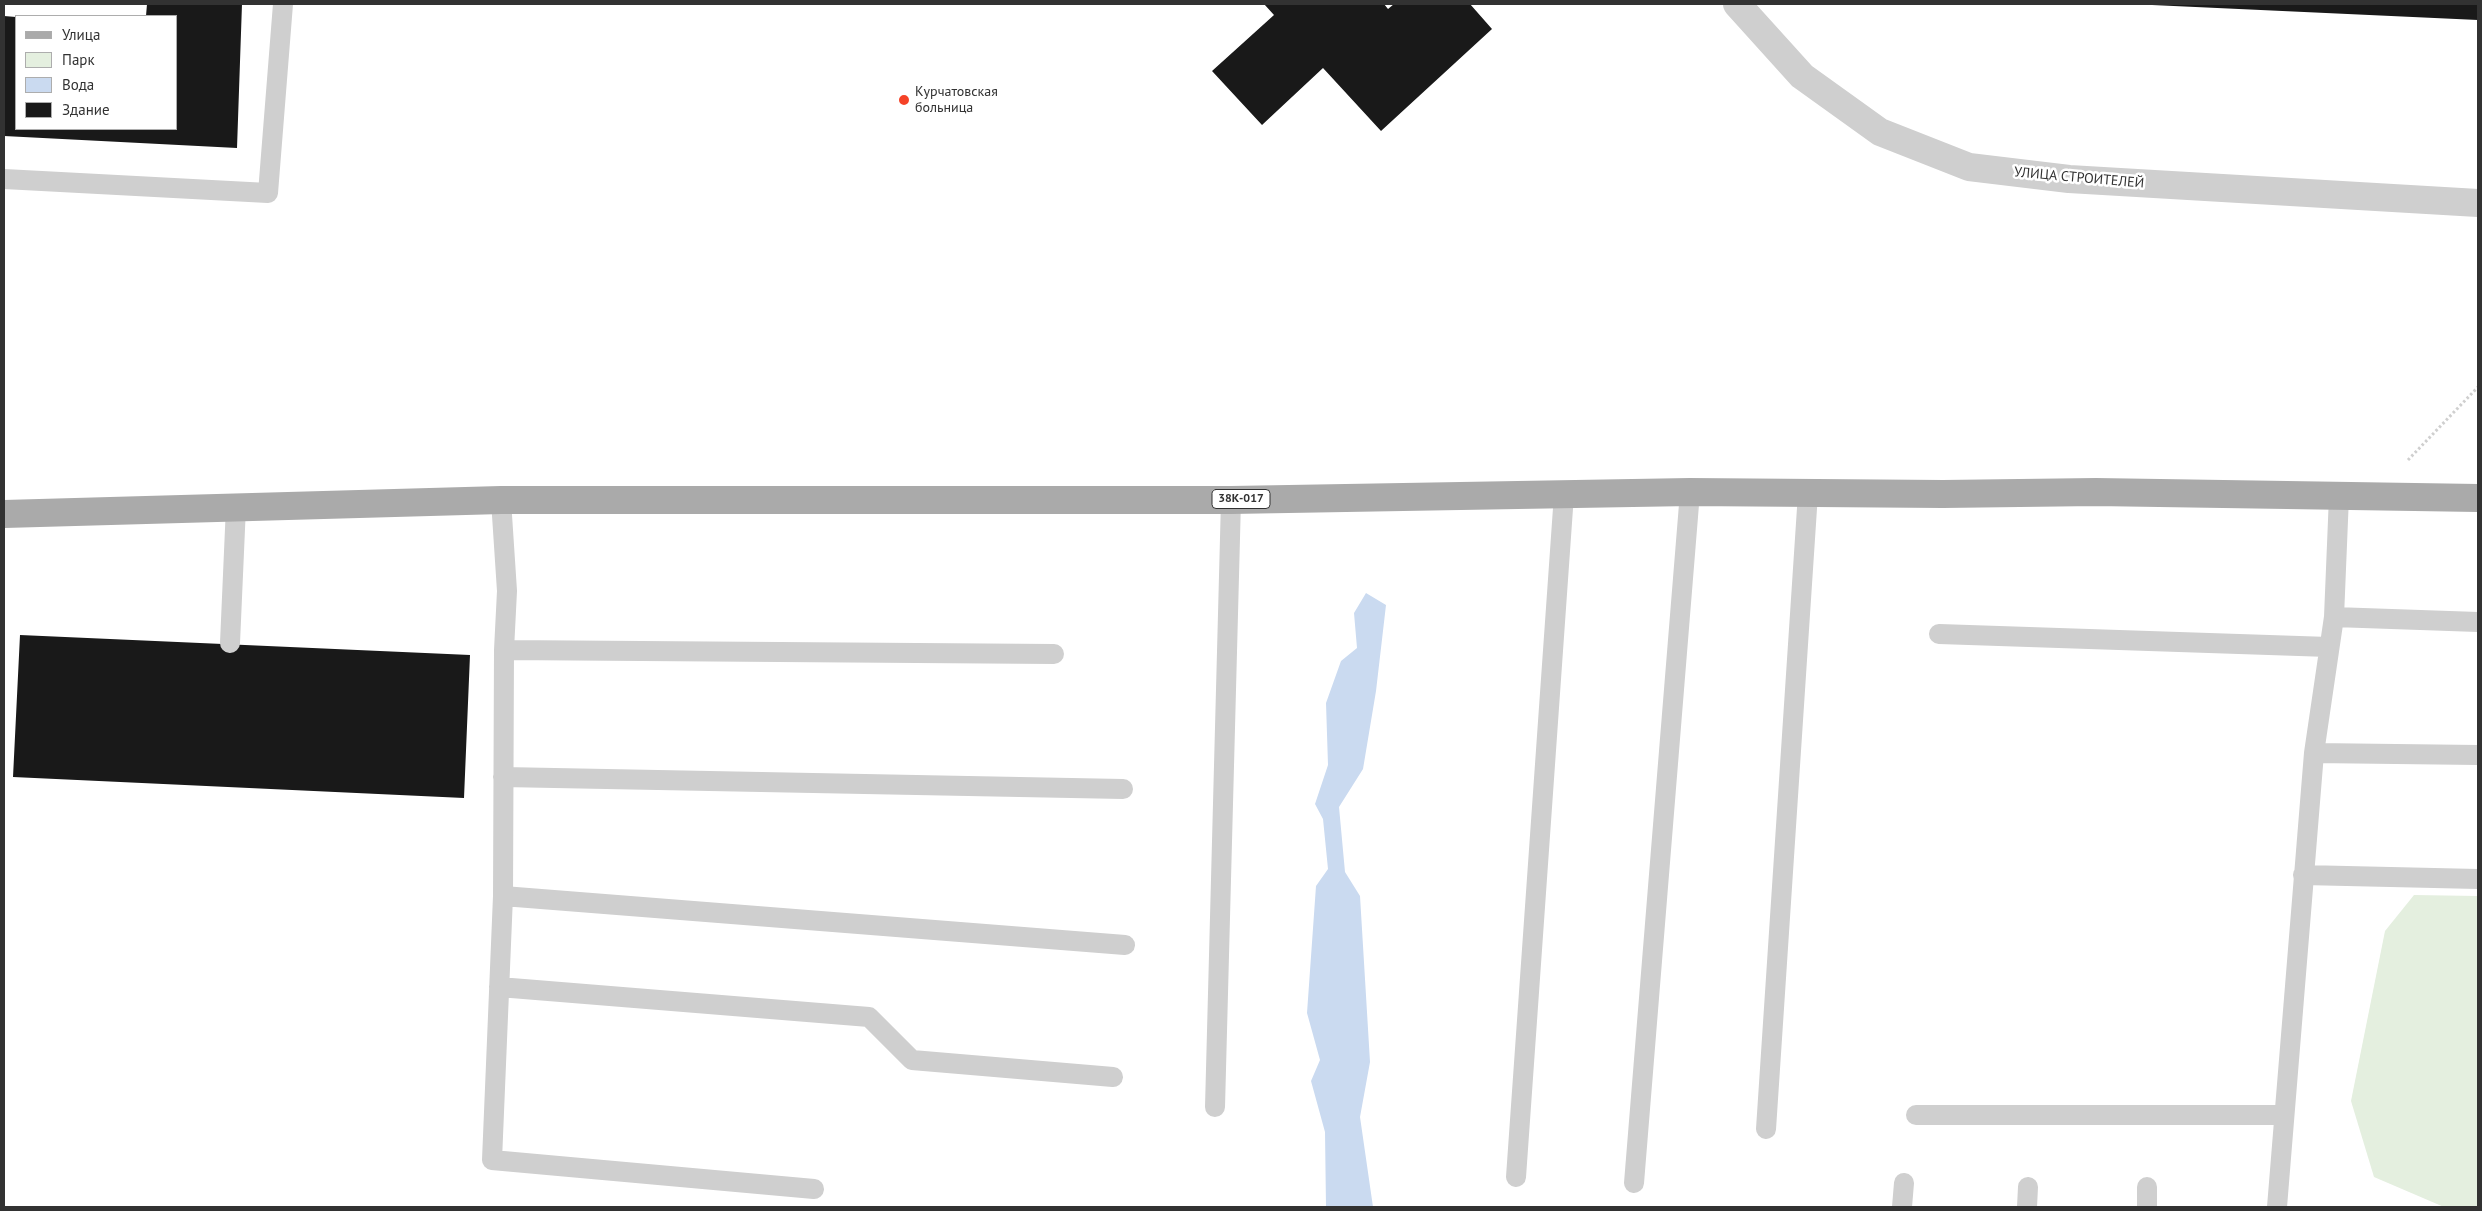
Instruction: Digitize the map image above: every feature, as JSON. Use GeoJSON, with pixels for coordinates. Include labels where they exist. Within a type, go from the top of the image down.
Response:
{"type":"FeatureCollection","features":[{"type":"Feature","properties":{"kind":"main road","name":"38К-017"},"geometry":{"type":"LineString","coordinates":[[4,514],[501,500],[1231,500],[1690,492],[2096,492],[2478,498]]}},
{"type":"Feature","properties":{"kind":"street","name":"УЛИЦА СТРОИТЕЛЕЙ"},"geometry":{"type":"LineString","coordinates":[[1737,4],[1802,76],[1880,132],[1969,168],[2069,179],[2478,202]]}},
{"type":"Feature","properties":{"kind":"lane"},"geometry":{"type":"LineString","coordinates":[[4,179],[268,193],[283,4]]}},
{"type":"Feature","properties":{"kind":"lane"},"geometry":{"type":"LineString","coordinates":[[1634,1183],[1690,492]]}},
{"type":"Feature","properties":{"kind":"lane"},"geometry":{"type":"LineString","coordinates":[[1766,1129],[1808,493]]}},
{"type":"Feature","properties":{"kind":"lane"},"geometry":{"type":"LineString","coordinates":[[1516,1178],[1564,494]]}},
{"type":"Feature","properties":{"kind":"lane"},"geometry":{"type":"LineString","coordinates":[[2278,1207],[2314,754],[2334,617],[2339,496]]}},
{"type":"Feature","properties":{"kind":"lane"},"geometry":{"type":"LineString","coordinates":[[501,500],[507,591],[504,650],[503,896],[492,1160],[814,1188]]}},
{"type":"Feature","properties":{"kind":"lane"},"geometry":{"type":"LineString","coordinates":[[1215,1107],[1231,500]]}},
{"type":"Feature","properties":{"kind":"lane"},"geometry":{"type":"LineString","coordinates":[[230,643],[236,506]]}},
{"type":"Feature","properties":{"kind":"lane"},"geometry":{"type":"LineString","coordinates":[[2334,617],[2478,622]]}},
{"type":"Feature","properties":{"kind":"lane"},"geometry":{"type":"LineString","coordinates":[[1939,634],[2329,647]]}},
{"type":"Feature","properties":{"kind":"lane"},"geometry":{"type":"LineString","coordinates":[[504,650],[1054,654]]}},
{"type":"Feature","properties":{"kind":"lane"},"geometry":{"type":"LineString","coordinates":[[2314,754],[2478,755]]}},
{"type":"Feature","properties":{"kind":"lane"},"geometry":{"type":"LineString","coordinates":[[503,777],[1123,789]]}},
{"type":"Feature","properties":{"kind":"lane"},"geometry":{"type":"LineString","coordinates":[[2303,875],[2478,879]]}},
{"type":"Feature","properties":{"kind":"lane"},"geometry":{"type":"LineString","coordinates":[[503,896],[1125,946]]}},
{"type":"Feature","properties":{"kind":"lane"},"geometry":{"type":"LineString","coordinates":[[499,987],[869,1017],[912,1060],[1113,1076]]}},
{"type":"Feature","properties":{"kind":"lane"},"geometry":{"type":"LineString","coordinates":[[1916,1115],[2284,1115]]}},
{"type":"Feature","properties":{"kind":"lane"},"geometry":{"type":"LineString","coordinates":[[1902,1207],[1904,1183]]}},
{"type":"Feature","properties":{"kind":"lane"},"geometry":{"type":"LineString","coordinates":[[2027,1207],[2028,1186]]}},
{"type":"Feature","properties":{"kind":"lane"},"geometry":{"type":"LineString","coordinates":[[2147,1187],[2147,1207]]}},
{"type":"Feature","properties":{"kind":"path"},"geometry":{"type":"LineString","coordinates":[[2372,497],[2478,387]]}},
{"type":"Feature","properties":{"kind":"green space"},"geometry":{"type":"Polygon","coordinates":[[[2414,895],[2478,896],[2478,1207],[2444,1207],[2374,1177],[2351,1101],[2385,931],[2414,895]]]}},
{"type":"Feature","properties":{"kind":"water"},"geometry":{"type":"Polygon","coordinates":[[[1366,593],[1386,605],[1376,691],[1363,769],[1339,807],[1345,872],[1360,896],[1370,1062],[1360,1117],[1373,1207],[1326,1207],[1325,1132],[1311,1081],[1320,1060],[1307,1013],[1316,886],[1328,869],[1323,819],[1315,804],[1328,765],[1326,703],[1341,661],[1357,648],[1354,613],[1366,593]]]}},
{"type":"Feature","properties":{"kind":"building"},"geometry":{"type":"Polygon","coordinates":[[[147,4],[242,4],[237,148],[4,136],[4,16],[15,17],[15,130],[178,130],[178,15],[146,15],[147,4]]]}},
{"type":"Feature","properties":{"kind":"building"},"geometry":{"type":"Polygon","coordinates":[[[1264,4],[1384,4],[1388,9],[1394,4],[1470,4],[1492,29],[1381,131],[1323,68],[1262,125],[1212,71],[1274,15],[1264,4]]]}},
{"type":"Feature","properties":{"kind":"building"},"geometry":{"type":"Polygon","coordinates":[[[2478,4],[2478,20],[2152,5],[2478,4]]]}},
{"type":"Feature","properties":{"kind":"building"},"geometry":{"type":"Polygon","coordinates":[[[20,635],[470,655],[464,798],[13,777],[20,635]]]}},
{"type":"Feature","properties":{"kind":"place","name":"Курчатовская больница"},"geometry":{"type":"Point","coordinates":[904,100]}}]}
